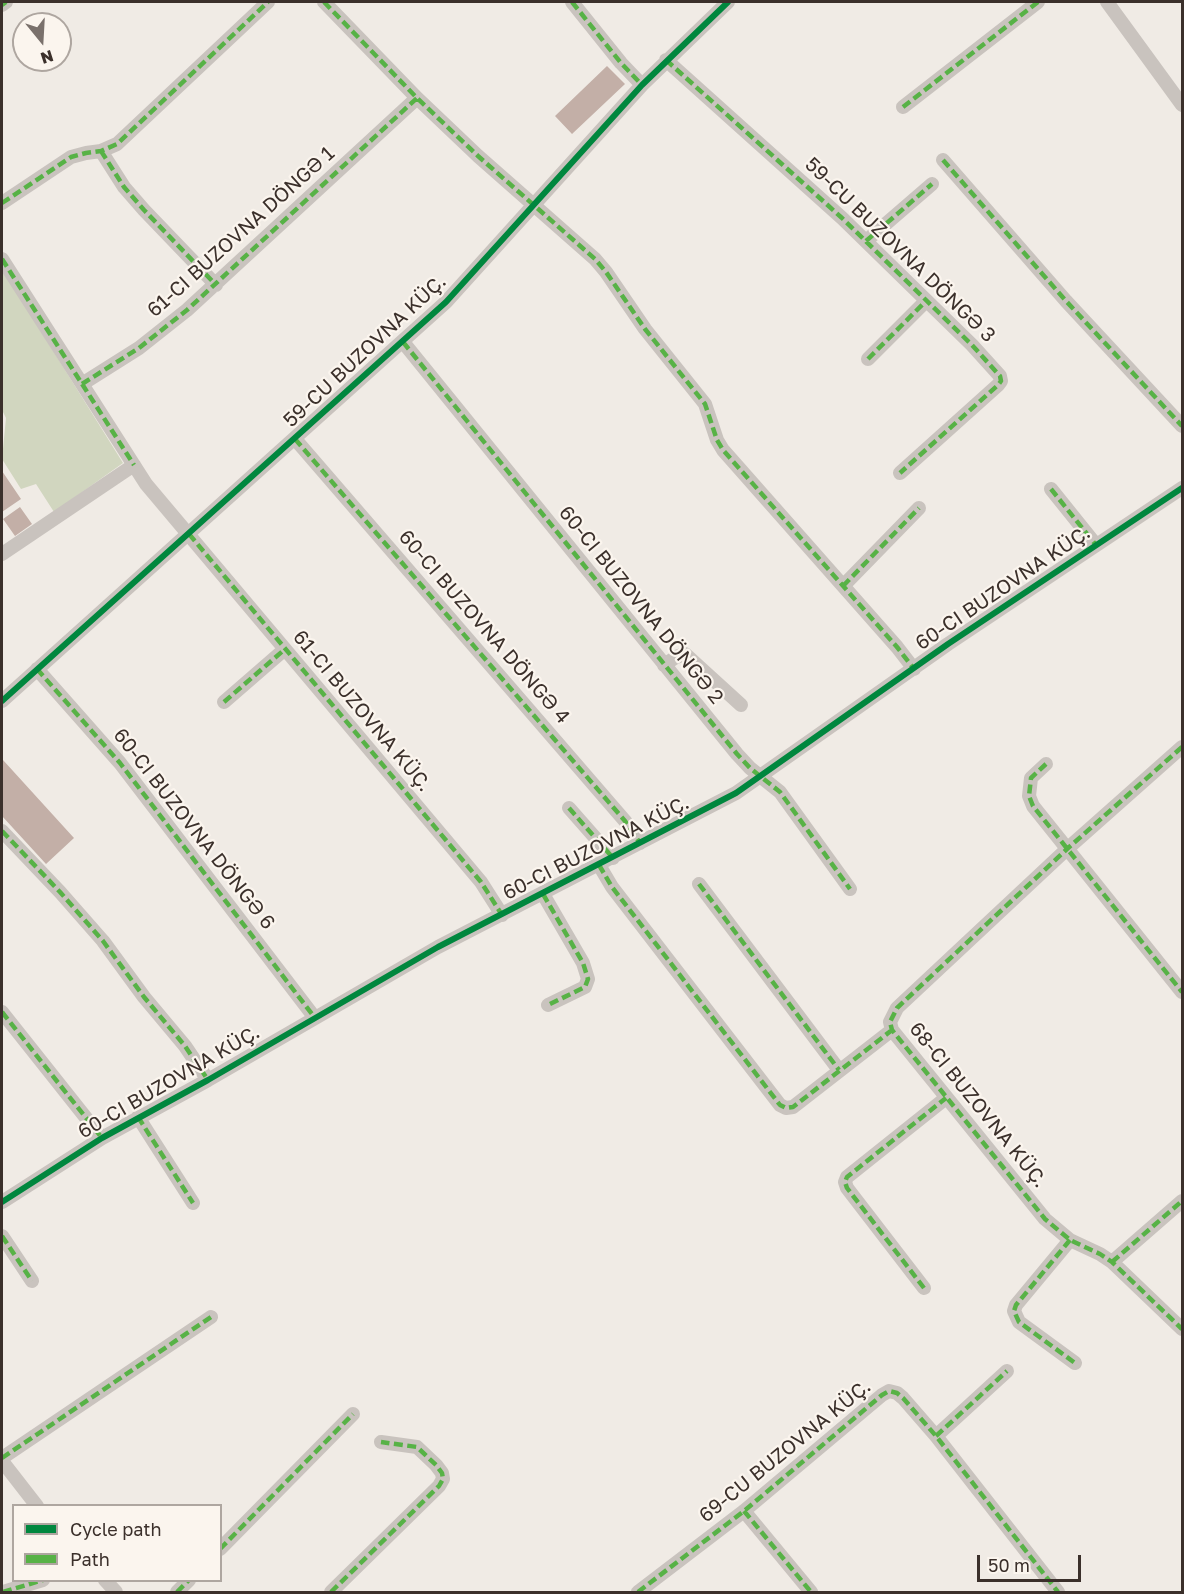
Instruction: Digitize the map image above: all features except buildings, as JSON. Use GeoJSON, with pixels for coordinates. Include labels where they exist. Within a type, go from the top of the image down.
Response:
{"type":"FeatureCollection","features":[{"type":"Feature","properties":{"kind":"street"},"geometry":{"type":"LineString","coordinates":[[2,5],[6,2]]}},
{"type":"Feature","properties":{"kind":"street"},"geometry":{"type":"LineString","coordinates":[[2,203],[71,157],[101,151],[117,144],[268,2]]}},
{"type":"Feature","properties":{"kind":"street"},"geometry":{"type":"LineString","coordinates":[[324,2],[417,98],[606,272],[645,329],[705,404],[717,440],[723,450],[914,669]]}},
{"type":"Feature","properties":{"kind":"street"},"geometry":{"type":"LineString","coordinates":[[572,2],[621,63],[642,85]]}},
{"type":"Feature","properties":{"kind":"street","name":"59-CU BUZOVNA KÜÇ."},"geometry":{"type":"LineString","coordinates":[[2,701],[446,302],[642,85],[728,2]]}},
{"type":"Feature","properties":{"kind":"street"},"geometry":{"type":"LineString","coordinates":[[903,107],[1038,2]]}},
{"type":"Feature","properties":{"kind":"street"},"geometry":{"type":"LineString","coordinates":[[1107,2],[1182,105]]}},
{"type":"Feature","properties":{"kind":"street","name":"59-CU BUZOVNA DÖNGƏ 3"},"geometry":{"type":"LineString","coordinates":[[666,60],[842,218],[1000,376],[1001,381],[900,473]]}},
{"type":"Feature","properties":{"kind":"street","name":"61-CI BUZOVNA DÖNGƏ 1"},"geometry":{"type":"LineString","coordinates":[[82,384],[156,335],[216,285],[417,98]]}},
{"type":"Feature","properties":{"kind":"street"},"geometry":{"type":"LineString","coordinates":[[101,151],[124,187],[216,285]]}},
{"type":"Feature","properties":{"kind":"street"},"geometry":{"type":"LineString","coordinates":[[944,160],[1066,301],[1182,426]]}},
{"type":"Feature","properties":{"kind":"street"},"geometry":{"type":"LineString","coordinates":[[866,241],[932,184]]}},
{"type":"Feature","properties":{"kind":"street","name":"61-CI BUZOVNA KÜÇ."},"geometry":{"type":"LineString","coordinates":[[2,259],[146,484],[481,882],[502,915]]}},
{"type":"Feature","properties":{"kind":"street"},"geometry":{"type":"LineString","coordinates":[[868,359],[926,301]]}},
{"type":"Feature","properties":{"kind":"street"},"geometry":{"type":"LineString","coordinates":[[403,342],[743,762],[780,792],[850,889]]}},
{"type":"Feature","properties":{"kind":"street"},"geometry":{"type":"LineString","coordinates":[[296,438],[625,821],[640,843]]}},
{"type":"Feature","properties":{"kind":"street"},"geometry":{"type":"LineString","coordinates":[[2,554],[134,465]]}},
{"type":"Feature","properties":{"kind":"street"},"geometry":{"type":"LineString","coordinates":[[2,1202],[102,1138],[208,1080],[438,947],[715,805],[761,776],[914,669],[1182,488]]}},
{"type":"Feature","properties":{"kind":"street"},"geometry":{"type":"LineString","coordinates":[[1051,489],[1096,545]]}},
{"type":"Feature","properties":{"kind":"street"},"geometry":{"type":"LineString","coordinates":[[843,586],[919,508]]}},
{"type":"Feature","properties":{"kind":"street"},"geometry":{"type":"LineString","coordinates":[[224,702],[285,649]]}},
{"type":"Feature","properties":{"kind":"street"},"geometry":{"type":"LineString","coordinates":[[664,665],[685,654],[741,705]]}},
{"type":"Feature","properties":{"kind":"street"},"geometry":{"type":"LineString","coordinates":[[37,669],[120,763],[315,1018]]}},
{"type":"Feature","properties":{"kind":"street","name":"68-CI BUZOVNA KÜÇ."},"geometry":{"type":"LineString","coordinates":[[1182,747],[1066,849],[897,1008],[890,1022],[892,1030],[1040,1212],[1070,1240],[1112,1262],[1182,1329]]}},
{"type":"Feature","properties":{"kind":"street"},"geometry":{"type":"LineString","coordinates":[[1046,764],[1031,777],[1029,796],[1033,806],[1182,992]]}},
{"type":"Feature","properties":{"kind":"street"},"geometry":{"type":"LineString","coordinates":[[570,808],[613,858]]}},
{"type":"Feature","properties":{"kind":"street"},"geometry":{"type":"LineString","coordinates":[[2,831],[97,933],[208,1080]]}},
{"type":"Feature","properties":{"kind":"street"},"geometry":{"type":"LineString","coordinates":[[599,865],[620,896],[780,1105],[786,1108],[793,1107],[892,1030]]}},
{"type":"Feature","properties":{"kind":"street"},"geometry":{"type":"LineString","coordinates":[[699,884],[840,1070]]}},
{"type":"Feature","properties":{"kind":"street"},"geometry":{"type":"LineString","coordinates":[[543,894],[583,963],[588,979],[585,987],[548,1005]]}},
{"type":"Feature","properties":{"kind":"street"},"geometry":{"type":"LineString","coordinates":[[2,1012],[102,1138]]}},
{"type":"Feature","properties":{"kind":"street"},"geometry":{"type":"LineString","coordinates":[[924,1288],[847,1188],[845,1182],[847,1177],[946,1098]]}},
{"type":"Feature","properties":{"kind":"street"},"geometry":{"type":"LineString","coordinates":[[138,1117],[193,1203]]}},
{"type":"Feature","properties":{"kind":"street"},"geometry":{"type":"LineString","coordinates":[[1112,1262],[1182,1201]]}},
{"type":"Feature","properties":{"kind":"street"},"geometry":{"type":"LineString","coordinates":[[2,1236],[32,1281]]}},
{"type":"Feature","properties":{"kind":"street"},"geometry":{"type":"LineString","coordinates":[[1070,1240],[1016,1305],[1014,1311],[1019,1322],[1075,1363]]}},
{"type":"Feature","properties":{"kind":"street"},"geometry":{"type":"LineString","coordinates":[[36,1504],[2,1459],[211,1317]]}},
{"type":"Feature","properties":{"kind":"street"},"geometry":{"type":"LineString","coordinates":[[936,1436],[1007,1371]]}},
{"type":"Feature","properties":{"kind":"street","name":"69-CU BUZOVNA KÜÇ."},"geometry":{"type":"LineString","coordinates":[[638,1593],[744,1511],[889,1391],[903,1398],[936,1436],[1058,1593]]}},
{"type":"Feature","properties":{"kind":"street"},"geometry":{"type":"LineString","coordinates":[[222,1547],[352,1414]]}},
{"type":"Feature","properties":{"kind":"street"},"geometry":{"type":"LineString","coordinates":[[331,1593],[439,1486],[443,1479],[436,1465],[417,1447],[381,1442]]}},
{"type":"Feature","properties":{"kind":"street"},"geometry":{"type":"LineString","coordinates":[[744,1511],[811,1593]]}},
{"type":"Feature","properties":{"kind":"street"},"geometry":{"type":"LineString","coordinates":[[3,1593],[40,1582]]}},
{"type":"Feature","properties":{"kind":"street"},"geometry":{"type":"LineString","coordinates":[[177,1593],[188,1582]]}},
{"type":"Feature","properties":{"kind":"green space"},"geometry":{"type":"Polygon","coordinates":[[[2,269],[123,463],[54,512],[36,484],[21,489],[2,459],[6,418],[2,410],[2,269]]]}},
{"type":"Feature","properties":{"kind":"marked path"},"geometry":{"type":"LineString","coordinates":[[2,5],[6,2]]}},
{"type":"Feature","properties":{"kind":"marked path"},"geometry":{"type":"LineString","coordinates":[[2,203],[71,157],[101,151],[117,144],[268,2]]}},
{"type":"Feature","properties":{"kind":"marked path"},"geometry":{"type":"LineString","coordinates":[[324,2],[417,98],[478,156],[595,259],[645,329],[705,404],[717,440],[723,450],[914,669]]}},
{"type":"Feature","properties":{"kind":"marked path"},"geometry":{"type":"LineString","coordinates":[[572,2],[621,63],[642,85]]}},
{"type":"Feature","properties":{"kind":"marked path"},"geometry":{"type":"LineString","coordinates":[[903,107],[1038,2]]}},
{"type":"Feature","properties":{"kind":"marked path"},"geometry":{"type":"LineString","coordinates":[[666,60],[842,218],[972,345],[1000,376],[1001,381],[998,385],[900,473]]}},
{"type":"Feature","properties":{"kind":"marked path"},"geometry":{"type":"LineString","coordinates":[[82,384],[139,348],[187,310],[417,98]]}},
{"type":"Feature","properties":{"kind":"marked path"},"geometry":{"type":"LineString","coordinates":[[101,151],[124,187],[216,285]]}},
{"type":"Feature","properties":{"kind":"marked path"},"geometry":{"type":"LineString","coordinates":[[943,160],[1066,301],[1182,426]]}},
{"type":"Feature","properties":{"kind":"marked path"},"geometry":{"type":"LineString","coordinates":[[866,241],[932,184]]}},
{"type":"Feature","properties":{"kind":"marked path"},"geometry":{"type":"LineString","coordinates":[[2,259],[134,465]]}},
{"type":"Feature","properties":{"kind":"marked path"},"geometry":{"type":"LineString","coordinates":[[868,359],[926,301]]}},
{"type":"Feature","properties":{"kind":"marked path"},"geometry":{"type":"LineString","coordinates":[[403,342],[737,754],[750,768],[780,792],[850,889]]}},
{"type":"Feature","properties":{"kind":"marked path"},"geometry":{"type":"LineString","coordinates":[[295,439],[625,821],[640,843]]}},
{"type":"Feature","properties":{"kind":"marked path"},"geometry":{"type":"LineString","coordinates":[[1051,489],[1096,545]]}},
{"type":"Feature","properties":{"kind":"marked path"},"geometry":{"type":"LineString","coordinates":[[843,586],[919,508]]}},
{"type":"Feature","properties":{"kind":"marked path"},"geometry":{"type":"LineString","coordinates":[[189,534],[481,882],[502,915]]}},
{"type":"Feature","properties":{"kind":"marked path"},"geometry":{"type":"LineString","coordinates":[[224,702],[285,649]]}},
{"type":"Feature","properties":{"kind":"marked path"},"geometry":{"type":"LineString","coordinates":[[37,669],[120,763],[315,1018]]}},
{"type":"Feature","properties":{"kind":"marked path"},"geometry":{"type":"LineString","coordinates":[[1182,747],[1067,849],[897,1008],[890,1022],[892,1030],[1045,1219],[1070,1240],[1112,1262],[1182,1329]]}},
{"type":"Feature","properties":{"kind":"marked path"},"geometry":{"type":"LineString","coordinates":[[1046,764],[1031,778],[1029,796],[1033,806],[1182,992]]}},
{"type":"Feature","properties":{"kind":"marked path"},"geometry":{"type":"LineString","coordinates":[[569,808],[613,858]]}},
{"type":"Feature","properties":{"kind":"marked path"},"geometry":{"type":"LineString","coordinates":[[2,831],[103,941],[144,997],[185,1046],[208,1080]]}},
{"type":"Feature","properties":{"kind":"marked path"},"geometry":{"type":"LineString","coordinates":[[599,865],[612,887],[780,1105],[786,1108],[793,1107],[892,1030]]}},
{"type":"Feature","properties":{"kind":"marked path"},"geometry":{"type":"LineString","coordinates":[[699,884],[839,1070]]}},
{"type":"Feature","properties":{"kind":"marked path"},"geometry":{"type":"LineString","coordinates":[[543,894],[583,963],[588,979],[585,987],[548,1005]]}},
{"type":"Feature","properties":{"kind":"marked path"},"geometry":{"type":"LineString","coordinates":[[2,1012],[102,1138]]}},
{"type":"Feature","properties":{"kind":"marked path"},"geometry":{"type":"LineString","coordinates":[[924,1288],[847,1188],[845,1182],[847,1177],[946,1098]]}},
{"type":"Feature","properties":{"kind":"marked path"},"geometry":{"type":"LineString","coordinates":[[138,1117],[193,1203]]}},
{"type":"Feature","properties":{"kind":"marked path"},"geometry":{"type":"LineString","coordinates":[[1112,1262],[1182,1201]]}},
{"type":"Feature","properties":{"kind":"marked path"},"geometry":{"type":"LineString","coordinates":[[2,1236],[32,1281]]}},
{"type":"Feature","properties":{"kind":"marked path"},"geometry":{"type":"LineString","coordinates":[[1070,1240],[1016,1305],[1014,1311],[1019,1322],[1075,1363]]}},
{"type":"Feature","properties":{"kind":"marked path"},"geometry":{"type":"LineString","coordinates":[[2,1458],[211,1317]]}},
{"type":"Feature","properties":{"kind":"marked path"},"geometry":{"type":"LineString","coordinates":[[936,1436],[1007,1371]]}},
{"type":"Feature","properties":{"kind":"marked path"},"geometry":{"type":"LineString","coordinates":[[638,1592],[744,1511],[889,1391],[903,1398],[936,1436],[1058,1592]]}},
{"type":"Feature","properties":{"kind":"marked path"},"geometry":{"type":"LineString","coordinates":[[222,1547],[353,1414]]}},
{"type":"Feature","properties":{"kind":"marked path"},"geometry":{"type":"LineString","coordinates":[[331,1592],[439,1486],[443,1479],[436,1465],[417,1447],[381,1442]]}},
{"type":"Feature","properties":{"kind":"marked path"},"geometry":{"type":"LineString","coordinates":[[744,1511],[811,1592]]}},
{"type":"Feature","properties":{"kind":"marked path"},"geometry":{"type":"LineString","coordinates":[[3,1592],[36,1582]]}},
{"type":"Feature","properties":{"kind":"marked path"},"geometry":{"type":"LineString","coordinates":[[177,1592],[187,1582]]}},
{"type":"Feature","properties":{"kind":"cycle path"},"geometry":{"type":"LineString","coordinates":[[2,701],[446,302],[642,85],[728,2]]}},
{"type":"Feature","properties":{"kind":"cycle path","name":"60-CI BUZOVNA KÜÇ."},"geometry":{"type":"LineString","coordinates":[[2,1202],[102,1138],[208,1080],[438,947],[736,793],[948,644],[1182,488]]}}]}
